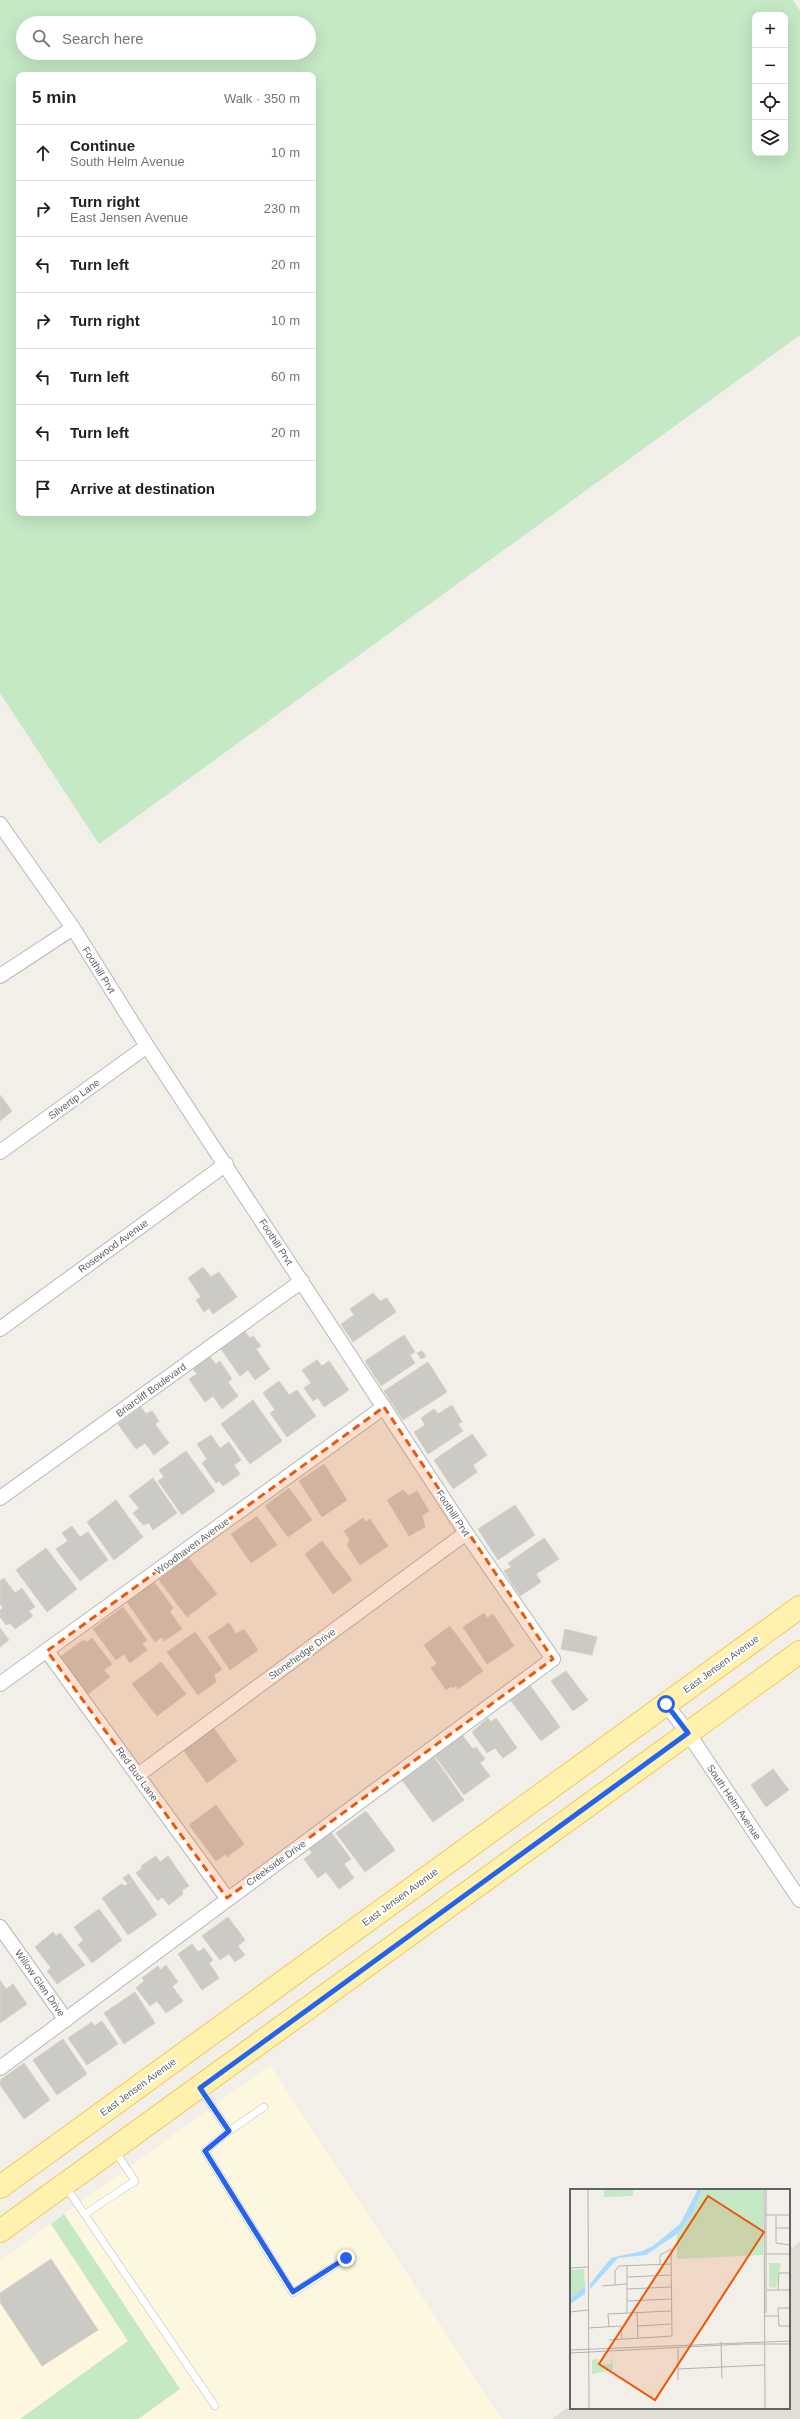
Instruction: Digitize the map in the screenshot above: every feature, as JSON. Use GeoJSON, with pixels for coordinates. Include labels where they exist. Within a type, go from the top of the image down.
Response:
{"type":"FeatureCollection","features":[{"type":"Feature","properties":{"kind":"main road","name":"East Jensen Avenue"},"geometry":{"type":"LineString","coordinates":[[0,2187],[800,1607]]}},
{"type":"Feature","properties":{"kind":"main road"},"geometry":{"type":"LineString","coordinates":[[0,2232],[800,1652]]}},
{"type":"Feature","properties":{"kind":"street","name":"Foothill Prvt"},"geometry":{"type":"LineString","coordinates":[[0,824],[73,928],[147,1046],[226,1164],[466,1533],[553,1659]]}},
{"type":"Feature","properties":{"kind":"street"},"geometry":{"type":"LineString","coordinates":[[0,976],[73,928]]}},
{"type":"Feature","properties":{"kind":"street","name":"Silvertip Lane"},"geometry":{"type":"LineString","coordinates":[[0,1152],[147,1046]]}},
{"type":"Feature","properties":{"kind":"street","name":"Rosewood Avenue"},"geometry":{"type":"LineString","coordinates":[[0,1328],[226,1164]]}},
{"type":"Feature","properties":{"kind":"street","name":"Briarcliff Boulevard"},"geometry":{"type":"LineString","coordinates":[[0,1498],[302,1282]]}},
{"type":"Feature","properties":{"kind":"street","name":"Woodhaven Avenue"},"geometry":{"type":"LineString","coordinates":[[0,1684],[384,1407]]}},
{"type":"Feature","properties":{"kind":"street","name":"Stonehedge Drive"},"geometry":{"type":"LineString","coordinates":[[138,1775],[466,1533]]}},
{"type":"Feature","properties":{"kind":"street","name":"Red Bud Lane"},"geometry":{"type":"LineString","coordinates":[[47,1651],[227,1898]]}},
{"type":"Feature","properties":{"kind":"street","name":"Creekside Drive"},"geometry":{"type":"LineString","coordinates":[[0,2068],[227,1898],[553,1659]]}},
{"type":"Feature","properties":{"kind":"street","name":"South Helm Avenue"},"geometry":{"type":"LineString","coordinates":[[666,1704],[688,1733],[800,1900]]}},
{"type":"Feature","properties":{"kind":"street","name":"Willow Glen Drive"},"geometry":{"type":"LineString","coordinates":[[0,1927],[66,2020]]}},
{"type":"Feature","properties":{"kind":"lane"},"geometry":{"type":"LineString","coordinates":[[200,2088],[229,2131]]}},
{"type":"Feature","properties":{"kind":"lane"},"geometry":{"type":"LineString","coordinates":[[264,2107],[229,2131],[205,2151],[293,2292],[346,2258]]}},
{"type":"Feature","properties":{"kind":"lane"},"geometry":{"type":"LineString","coordinates":[[85,2214],[135,2181],[114,2150]]}},
{"type":"Feature","properties":{"kind":"lane"},"geometry":{"type":"LineString","coordinates":[[65,2185],[215,2406]]}},
{"type":"Feature","properties":{"kind":"highlighted area"},"geometry":{"type":"Polygon","coordinates":[[[384,1407],[553,1659],[227,1898],[47,1651],[384,1407]]]}},
{"type":"Feature","properties":{"kind":"shaded area"},"geometry":{"type":"Polygon","coordinates":[[[270,2065],[502,2419],[138,2419],[179,2388],[64,2214],[270,2065]]]}},
{"type":"Feature","properties":{"kind":"shaded area"},"geometry":{"type":"Polygon","coordinates":[[[51,2224],[128,2341],[20,2419],[0,2419],[0,2261],[51,2224]]]}},
{"type":"Feature","properties":{"kind":"shaded area"},"geometry":{"type":"Polygon","coordinates":[[[800,2242],[800,2419],[552,2419],[570,2406],[570,2409],[790,2409],[790,2249],[800,2242]]]}},
{"type":"Feature","properties":{"kind":"green space"},"geometry":{"type":"Polygon","coordinates":[[[0,0],[793,0],[800,11],[800,335],[99,844],[0,693],[0,0]]]}},
{"type":"Feature","properties":{"kind":"green space"},"geometry":{"type":"Polygon","coordinates":[[[64,2214],[180,2389],[138,2419],[20,2419],[128,2341],[51,2224],[64,2214]]]}},
{"type":"Feature","properties":{"kind":"building"},"geometry":{"type":"Polygon","coordinates":[[[0,1095],[12,1111],[0,1121],[0,1095]]]}},
{"type":"Feature","properties":{"kind":"building"},"geometry":{"type":"Polygon","coordinates":[[[203,1267],[211,1277],[219,1272],[237,1297],[213,1314],[209,1308],[204,1312],[196,1300],[201,1297],[188,1278],[203,1267]]]}},
{"type":"Feature","properties":{"kind":"building"},"geometry":{"type":"Polygon","coordinates":[[[373,1293],[380,1301],[387,1298],[396,1312],[353,1342],[341,1324],[354,1315],[350,1309],[373,1293]]]}},
{"type":"Feature","properties":{"kind":"building"},"geometry":{"type":"Polygon","coordinates":[[[245,1332],[250,1338],[253,1336],[261,1346],[256,1349],[270,1369],[255,1380],[248,1370],[240,1376],[221,1349],[245,1332]]]}},
{"type":"Feature","properties":{"kind":"building"},"geometry":{"type":"Polygon","coordinates":[[[404,1335],[415,1352],[410,1355],[415,1363],[381,1386],[365,1361],[404,1335]]]}},
{"type":"Feature","properties":{"kind":"building"},"geometry":{"type":"Polygon","coordinates":[[[422,1351],[426,1356],[421,1359],[417,1353],[422,1351]]]}},
{"type":"Feature","properties":{"kind":"building"},"geometry":{"type":"Polygon","coordinates":[[[209,1356],[216,1364],[220,1361],[232,1379],[228,1382],[238,1396],[222,1409],[213,1396],[205,1402],[189,1379],[197,1374],[192,1368],[209,1356]]]}},
{"type":"Feature","properties":{"kind":"building"},"geometry":{"type":"Polygon","coordinates":[[[317,1360],[322,1366],[329,1361],[349,1390],[324,1407],[318,1398],[313,1401],[304,1388],[311,1383],[302,1370],[317,1360]]]}},
{"type":"Feature","properties":{"kind":"building"},"geometry":{"type":"Polygon","coordinates":[[[428,1362],[447,1392],[403,1420],[384,1391],[428,1362]]]}},
{"type":"Feature","properties":{"kind":"building"},"geometry":{"type":"Polygon","coordinates":[[[279,1381],[289,1395],[297,1390],[316,1416],[287,1437],[270,1413],[275,1410],[263,1393],[279,1381]]]}},
{"type":"Feature","properties":{"kind":"building"},"geometry":{"type":"Polygon","coordinates":[[[253,1400],[282,1441],[250,1464],[221,1424],[253,1400]]]}},
{"type":"Feature","properties":{"kind":"building"},"geometry":{"type":"Polygon","coordinates":[[[452,1405],[462,1422],[458,1424],[463,1431],[428,1454],[414,1432],[425,1425],[421,1418],[434,1409],[438,1414],[452,1405]]]}},
{"type":"Feature","properties":{"kind":"building"},"geometry":{"type":"Polygon","coordinates":[[[141,1407],[146,1414],[152,1411],[159,1421],[155,1424],[169,1443],[154,1455],[145,1443],[136,1449],[118,1424],[141,1407]]]}},
{"type":"Feature","properties":{"kind":"building"},"geometry":{"type":"Polygon","coordinates":[[[472,1434],[487,1455],[473,1465],[477,1472],[453,1489],[434,1460],[472,1434]]]}},
{"type":"Feature","properties":{"kind":"building"},"geometry":{"type":"Polygon","coordinates":[[[211,1435],[220,1448],[229,1442],[241,1460],[234,1465],[240,1474],[223,1486],[219,1481],[216,1483],[202,1463],[207,1459],[197,1444],[211,1435]]]}},
{"type":"Feature","properties":{"kind":"building"},"geometry":{"type":"Polygon","coordinates":[[[186,1451],[215,1491],[182,1515],[158,1481],[164,1477],[159,1470],[186,1451]]]}},
{"type":"Feature","properties":{"kind":"building"},"geometry":{"type":"Polygon","coordinates":[[[324,1464],[347,1500],[322,1517],[299,1481],[324,1464]]]}},
{"type":"Feature","properties":{"kind":"building"},"geometry":{"type":"Polygon","coordinates":[[[153,1478],[177,1513],[153,1530],[149,1523],[143,1525],[133,1513],[139,1508],[129,1496],[153,1478]]]}},
{"type":"Feature","properties":{"kind":"building"},"geometry":{"type":"Polygon","coordinates":[[[289,1488],[312,1520],[288,1537],[265,1506],[289,1488]]]}},
{"type":"Feature","properties":{"kind":"building"},"geometry":{"type":"Polygon","coordinates":[[[403,1490],[409,1496],[417,1491],[429,1511],[422,1516],[425,1527],[409,1536],[387,1500],[403,1490]]]}},
{"type":"Feature","properties":{"kind":"building"},"geometry":{"type":"Polygon","coordinates":[[[116,1500],[143,1537],[114,1560],[87,1522],[116,1500]]]}},
{"type":"Feature","properties":{"kind":"building"},"geometry":{"type":"Polygon","coordinates":[[[515,1505],[535,1535],[498,1560],[478,1529],[515,1505]]]}},
{"type":"Feature","properties":{"kind":"building"},"geometry":{"type":"Polygon","coordinates":[[[257,1516],[277,1545],[251,1563],[231,1534],[257,1516]]]}},
{"type":"Feature","properties":{"kind":"building"},"geometry":{"type":"Polygon","coordinates":[[[363,1518],[366,1522],[370,1519],[388,1546],[360,1565],[347,1545],[350,1540],[344,1531],[363,1518]]]}},
{"type":"Feature","properties":{"kind":"building"},"geometry":{"type":"Polygon","coordinates":[[[72,1526],[80,1537],[88,1532],[108,1560],[80,1581],[56,1549],[68,1541],[62,1533],[72,1526]]]}},
{"type":"Feature","properties":{"kind":"building"},"geometry":{"type":"Polygon","coordinates":[[[544,1538],[559,1559],[536,1574],[541,1582],[520,1596],[504,1571],[511,1567],[508,1563],[544,1538]]]}},
{"type":"Feature","properties":{"kind":"building"},"geometry":{"type":"Polygon","coordinates":[[[322,1541],[352,1580],[333,1594],[305,1554],[322,1541]]]}},
{"type":"Feature","properties":{"kind":"building"},"geometry":{"type":"Polygon","coordinates":[[[46,1548],[77,1589],[47,1612],[16,1570],[46,1548]]]}},
{"type":"Feature","properties":{"kind":"building"},"geometry":{"type":"Polygon","coordinates":[[[188,1557],[217,1594],[187,1617],[159,1580],[188,1557]]]}},
{"type":"Feature","properties":{"kind":"building"},"geometry":{"type":"Polygon","coordinates":[[[4,1578],[15,1593],[22,1588],[35,1607],[29,1611],[33,1616],[15,1629],[10,1623],[6,1625],[0,1617],[0,1610],[3,1608],[0,1604],[0,1581],[4,1578]]]}},
{"type":"Feature","properties":{"kind":"building"},"geometry":{"type":"Polygon","coordinates":[[[154,1582],[173,1608],[170,1612],[182,1629],[164,1641],[162,1637],[155,1642],[127,1602],[154,1582]]]}},
{"type":"Feature","properties":{"kind":"building"},"geometry":{"type":"Polygon","coordinates":[[[123,1607],[147,1640],[142,1644],[147,1650],[130,1663],[124,1654],[116,1660],[93,1629],[123,1607]]]}},
{"type":"Feature","properties":{"kind":"building"},"geometry":{"type":"Polygon","coordinates":[[[484,1613],[487,1618],[493,1614],[514,1646],[487,1664],[463,1627],[484,1613]]]}},
{"type":"Feature","properties":{"kind":"building"},"geometry":{"type":"Polygon","coordinates":[[[229,1623],[236,1634],[244,1629],[258,1650],[230,1670],[208,1637],[229,1623]]]}},
{"type":"Feature","properties":{"kind":"building"},"geometry":{"type":"Polygon","coordinates":[[[450,1626],[483,1671],[458,1689],[456,1686],[453,1688],[452,1686],[446,1690],[431,1668],[437,1664],[424,1645],[450,1626]]]}},
{"type":"Feature","properties":{"kind":"building"},"geometry":{"type":"Polygon","coordinates":[[[0,1628],[9,1640],[0,1647],[0,1628]]]}},
{"type":"Feature","properties":{"kind":"building"},"geometry":{"type":"Polygon","coordinates":[[[565,1629],[597,1637],[592,1655],[561,1649],[565,1629]]]}},
{"type":"Feature","properties":{"kind":"building"},"geometry":{"type":"Polygon","coordinates":[[[195,1632],[222,1669],[214,1675],[216,1682],[198,1695],[167,1652],[195,1632]]]}},
{"type":"Feature","properties":{"kind":"building"},"geometry":{"type":"Polygon","coordinates":[[[92,1638],[112,1664],[104,1670],[110,1677],[87,1695],[60,1657],[83,1640],[87,1642],[92,1638]]]}},
{"type":"Feature","properties":{"kind":"building"},"geometry":{"type":"Polygon","coordinates":[[[161,1662],[186,1694],[157,1716],[132,1684],[161,1662]]]}},
{"type":"Feature","properties":{"kind":"building"},"geometry":{"type":"Polygon","coordinates":[[[566,1671],[588,1700],[573,1711],[551,1681],[566,1671]]]}},
{"type":"Feature","properties":{"kind":"building"},"geometry":{"type":"Polygon","coordinates":[[[529,1684],[560,1727],[541,1741],[509,1698],[529,1684]]]}},
{"type":"Feature","properties":{"kind":"building"},"geometry":{"type":"Polygon","coordinates":[[[488,1718],[491,1722],[496,1718],[517,1748],[503,1758],[495,1748],[487,1753],[472,1732],[488,1718]]]}},
{"type":"Feature","properties":{"kind":"building"},"geometry":{"type":"Polygon","coordinates":[[[213,1727],[237,1761],[207,1783],[182,1748],[213,1727]]]}},
{"type":"Feature","properties":{"kind":"building"},"geometry":{"type":"Polygon","coordinates":[[[462,1735],[473,1749],[476,1747],[485,1759],[480,1763],[490,1776],[464,1795],[435,1756],[462,1735]]]}},
{"type":"Feature","properties":{"kind":"building"},"geometry":{"type":"Polygon","coordinates":[[[434,1757],[464,1800],[433,1822],[402,1780],[434,1757]]]}},
{"type":"Feature","properties":{"kind":"building"},"geometry":{"type":"Polygon","coordinates":[[[773,1769],[789,1790],[766,1807],[751,1785],[773,1769]]]}},
{"type":"Feature","properties":{"kind":"building"},"geometry":{"type":"Polygon","coordinates":[[[216,1805],[244,1844],[227,1857],[226,1854],[216,1861],[189,1825],[216,1805]]]}},
{"type":"Feature","properties":{"kind":"building"},"geometry":{"type":"Polygon","coordinates":[[[366,1811],[395,1850],[365,1872],[336,1833],[366,1811]]]}},
{"type":"Feature","properties":{"kind":"building"},"geometry":{"type":"Polygon","coordinates":[[[331,1832],[351,1859],[344,1864],[354,1878],[339,1889],[326,1872],[318,1878],[304,1859],[312,1853],[309,1849],[331,1832]]]}},
{"type":"Feature","properties":{"kind":"building"},"geometry":{"type":"Polygon","coordinates":[[[156,1856],[160,1862],[168,1856],[189,1886],[182,1890],[183,1894],[169,1905],[162,1897],[158,1901],[136,1873],[142,1868],[141,1866],[156,1856]]]}},
{"type":"Feature","properties":{"kind":"building"},"geometry":{"type":"Polygon","coordinates":[[[129,1874],[133,1880],[127,1883],[123,1878],[129,1874]]]}},
{"type":"Feature","properties":{"kind":"building"},"geometry":{"type":"Polygon","coordinates":[[[133,1880],[157,1915],[128,1935],[102,1898],[121,1884],[125,1886],[133,1880]]]}},
{"type":"Feature","properties":{"kind":"building"},"geometry":{"type":"Polygon","coordinates":[[[99,1909],[122,1940],[92,1963],[78,1945],[83,1940],[74,1927],[99,1909]]]}},
{"type":"Feature","properties":{"kind":"building"},"geometry":{"type":"Polygon","coordinates":[[[228,1917],[245,1940],[238,1946],[245,1955],[235,1962],[229,1954],[220,1960],[202,1936],[228,1917]]]}},
{"type":"Feature","properties":{"kind":"building"},"geometry":{"type":"Polygon","coordinates":[[[53,1932],[56,1936],[60,1933],[85,1965],[57,1984],[47,1971],[51,1968],[35,1947],[53,1932]]]}},
{"type":"Feature","properties":{"kind":"building"},"geometry":{"type":"Polygon","coordinates":[[[192,1944],[198,1952],[204,1948],[213,1960],[209,1963],[219,1978],[202,1990],[178,1954],[192,1944]]]}},
{"type":"Feature","properties":{"kind":"building"},"geometry":{"type":"Polygon","coordinates":[[[166,1965],[178,1982],[172,1986],[183,2001],[166,2013],[157,2001],[150,2006],[136,1988],[144,1981],[142,1978],[158,1966],[160,1970],[166,1965]]]}},
{"type":"Feature","properties":{"kind":"building"},"geometry":{"type":"Polygon","coordinates":[[[0,1980],[6,1989],[13,1984],[27,2004],[0,2023],[0,1980]]]}},
{"type":"Feature","properties":{"kind":"building"},"geometry":{"type":"Polygon","coordinates":[[[135,1992],[155,2023],[124,2044],[104,2013],[135,1992]]]}},
{"type":"Feature","properties":{"kind":"building"},"geometry":{"type":"Polygon","coordinates":[[[102,2021],[118,2044],[87,2065],[68,2038],[92,2022],[94,2026],[102,2021]]]}},
{"type":"Feature","properties":{"kind":"building"},"geometry":{"type":"Polygon","coordinates":[[[63,2039],[87,2074],[57,2095],[33,2060],[63,2039]]]}},
{"type":"Feature","properties":{"kind":"building"},"geometry":{"type":"Polygon","coordinates":[[[24,2063],[50,2100],[24,2119],[0,2085],[0,2080],[24,2063]]]}},
{"type":"Feature","properties":{"kind":"building"},"geometry":{"type":"Polygon","coordinates":[[[51,2259],[98,2330],[42,2366],[0,2302],[0,2293],[51,2259]]]}},
{"type":"Feature","properties":{"kind":"route"},"geometry":{"type":"LineString","coordinates":[[346,2258],[293,2292],[205,2151],[229,2131],[200,2088],[688,1733],[666,1704]]}}]}
